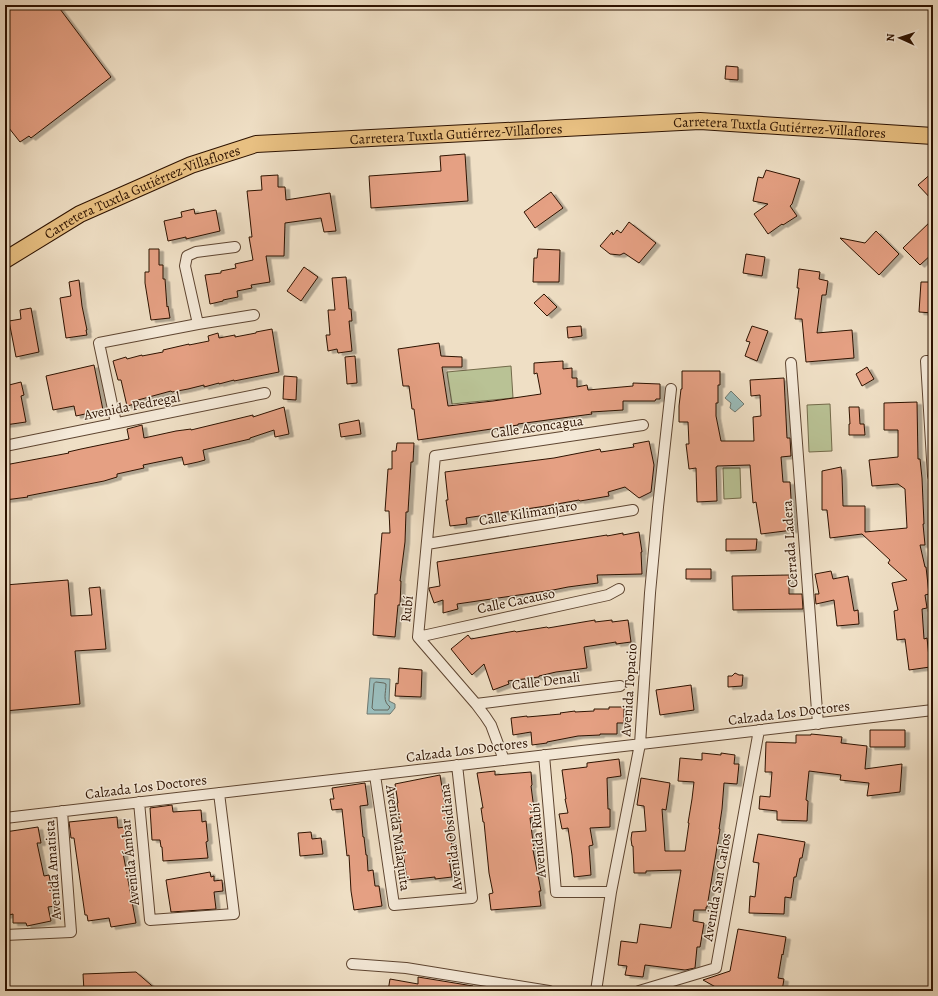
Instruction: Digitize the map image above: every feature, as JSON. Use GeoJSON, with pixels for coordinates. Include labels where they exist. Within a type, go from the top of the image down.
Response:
{"type":"FeatureCollection","features":[{"type":"Feature","properties":{"kind":"main road","name":"Carretera Tuxtla Gutiérrez-Villaflores"},"geometry":{"type":"LineString","coordinates":[[5,260],[80,214],[191,165],[256,144],[700,121],[933,136]]}},
{"type":"Feature","properties":{"kind":"street"},"geometry":{"type":"LineString","coordinates":[[198,324],[185,266],[187,256],[196,252],[235,247]]}},
{"type":"Feature","properties":{"kind":"street"},"geometry":{"type":"LineString","coordinates":[[116,424],[99,342],[254,315]]}},
{"type":"Feature","properties":{"kind":"street"},"geometry":{"type":"LineString","coordinates":[[929,361],[933,476]]}},
{"type":"Feature","properties":{"kind":"street","name":"Cerrada Ladera"},"geometry":{"type":"LineString","coordinates":[[791,363],[818,724]]}},
{"type":"Feature","properties":{"kind":"street","name":"Avenida Topacio"},"geometry":{"type":"LineString","coordinates":[[596,991],[611,892],[640,744],[650,593],[672,389]]}},
{"type":"Feature","properties":{"kind":"street","name":"Avenida Pedregal"},"geometry":{"type":"LineString","coordinates":[[5,446],[265,393]]}},
{"type":"Feature","properties":{"kind":"street","name":"Calle Aconcagua"},"geometry":{"type":"LineString","coordinates":[[435,456],[643,425]]}},
{"type":"Feature","properties":{"kind":"street","name":"Rubí"},"geometry":{"type":"LineString","coordinates":[[435,456],[418,637],[476,704],[491,725],[504,760]]}},
{"type":"Feature","properties":{"kind":"street","name":"Calle Kilimanjaro"},"geometry":{"type":"LineString","coordinates":[[427,544],[632,510]]}},
{"type":"Feature","properties":{"kind":"street","name":"Calle Cacauso"},"geometry":{"type":"LineString","coordinates":[[418,637],[608,595],[619,588]]}},
{"type":"Feature","properties":{"kind":"street","name":"Calle Denali"},"geometry":{"type":"LineString","coordinates":[[476,704],[620,686]]}},
{"type":"Feature","properties":{"kind":"street","name":"Calzada Los Doctores"},"geometry":{"type":"LineString","coordinates":[[5,818],[933,710]]}},
{"type":"Feature","properties":{"kind":"street","name":"Avenida San Carlos"},"geometry":{"type":"LineString","coordinates":[[639,991],[716,968],[759,730]]}},
{"type":"Feature","properties":{"kind":"street","name":"Avenida Rubí"},"geometry":{"type":"LineString","coordinates":[[544,755],[556,892],[611,892]]}},
{"type":"Feature","properties":{"kind":"street","name":"Avenida Obsidiana"},"geometry":{"type":"LineString","coordinates":[[394,905],[472,898],[457,765]]}},
{"type":"Feature","properties":{"kind":"street","name":"Avenida Malaquita"},"geometry":{"type":"LineString","coordinates":[[375,775],[394,905]]}},
{"type":"Feature","properties":{"kind":"street","name":"Avenida Ámbar"},"geometry":{"type":"LineString","coordinates":[[139,802],[150,920],[234,914],[219,793]]}},
{"type":"Feature","properties":{"kind":"street","name":"Avenida Amatista"},"geometry":{"type":"LineString","coordinates":[[5,935],[71,932],[62,811]]}},
{"type":"Feature","properties":{"kind":"street"},"geometry":{"type":"LineString","coordinates":[[352,964],[406,968],[549,991]]}},
{"type":"Feature","properties":{"kind":"green space"},"geometry":{"type":"Polygon","coordinates":[[[511,366],[513,398],[452,404],[447,372],[511,366]]]}},
{"type":"Feature","properties":{"kind":"green space"},"geometry":{"type":"Polygon","coordinates":[[[830,404],[832,451],[809,452],[807,405],[830,404]]]}},
{"type":"Feature","properties":{"kind":"green space"},"geometry":{"type":"Polygon","coordinates":[[[723,468],[740,468],[741,498],[724,499],[723,468]]]}},
{"type":"Feature","properties":{"kind":"water"},"geometry":{"type":"Polygon","coordinates":[[[731,391],[744,404],[735,412],[730,408],[731,403],[725,398],[731,391]]]}},
{"type":"Feature","properties":{"kind":"water"},"geometry":{"type":"Polygon","coordinates":[[[370,678],[390,679],[389,701],[395,704],[395,708],[390,714],[367,714],[370,678]]]}},
{"type":"Feature","properties":{"kind":"building"},"geometry":{"type":"Polygon","coordinates":[[[5,5],[57,5],[111,77],[31,138],[29,136],[20,142],[5,123],[5,5]]]}},
{"type":"Feature","properties":{"kind":"building"},"geometry":{"type":"Polygon","coordinates":[[[726,66],[738,67],[738,80],[725,79],[726,66]]]}},
{"type":"Feature","properties":{"kind":"building"},"geometry":{"type":"Polygon","coordinates":[[[465,154],[468,201],[371,208],[369,176],[441,171],[440,156],[465,154]]]}},
{"type":"Feature","properties":{"kind":"building"},"geometry":{"type":"Polygon","coordinates":[[[766,170],[800,179],[790,206],[797,216],[768,234],[754,214],[768,204],[753,201],[758,177],[763,178],[766,170]]]}},
{"type":"Feature","properties":{"kind":"building"},"geometry":{"type":"Polygon","coordinates":[[[933,172],[933,201],[918,185],[933,172]]]}},
{"type":"Feature","properties":{"kind":"building"},"geometry":{"type":"Polygon","coordinates":[[[278,175],[278,187],[285,187],[286,200],[330,193],[336,231],[324,232],[321,218],[285,223],[284,256],[266,256],[270,282],[251,285],[252,288],[237,291],[238,297],[210,304],[205,275],[221,273],[221,271],[236,268],[235,264],[253,260],[249,237],[252,237],[247,191],[262,190],[261,176],[278,175]]]}},
{"type":"Feature","properties":{"kind":"building"},"geometry":{"type":"Polygon","coordinates":[[[551,192],[563,208],[535,228],[524,212],[551,192]]]}},
{"type":"Feature","properties":{"kind":"building"},"geometry":{"type":"Polygon","coordinates":[[[194,209],[195,214],[216,210],[220,231],[186,239],[186,237],[168,241],[164,221],[182,217],[181,212],[194,209]]]}},
{"type":"Feature","properties":{"kind":"building"},"geometry":{"type":"Polygon","coordinates":[[[933,219],[933,253],[920,265],[903,248],[933,219]]]}},
{"type":"Feature","properties":{"kind":"building"},"geometry":{"type":"Polygon","coordinates":[[[629,222],[656,243],[639,263],[624,253],[620,255],[610,254],[600,246],[612,232],[613,235],[617,230],[621,233],[629,222]]]}},
{"type":"Feature","properties":{"kind":"building"},"geometry":{"type":"Polygon","coordinates":[[[876,231],[899,254],[879,275],[840,238],[865,243],[876,231]]]}},
{"type":"Feature","properties":{"kind":"building"},"geometry":{"type":"Polygon","coordinates":[[[149,249],[159,249],[159,265],[163,265],[163,279],[165,279],[167,307],[168,306],[170,318],[151,320],[145,283],[145,272],[149,272],[149,249]]]}},
{"type":"Feature","properties":{"kind":"building"},"geometry":{"type":"Polygon","coordinates":[[[538,249],[560,250],[559,282],[533,282],[534,258],[537,258],[538,249]]]}},
{"type":"Feature","properties":{"kind":"building"},"geometry":{"type":"Polygon","coordinates":[[[746,254],[765,257],[762,276],[743,273],[746,254]]]}},
{"type":"Feature","properties":{"kind":"building"},"geometry":{"type":"Polygon","coordinates":[[[304,267],[318,277],[301,301],[287,291],[304,267]]]}},
{"type":"Feature","properties":{"kind":"building"},"geometry":{"type":"Polygon","coordinates":[[[799,269],[820,272],[819,279],[828,281],[826,295],[822,295],[817,333],[852,330],[854,358],[806,362],[802,319],[795,319],[799,288],[797,288],[799,269]]]}},
{"type":"Feature","properties":{"kind":"building"},"geometry":{"type":"Polygon","coordinates":[[[346,277],[349,309],[351,309],[352,321],[349,321],[352,351],[338,353],[337,349],[328,351],[326,335],[330,335],[328,310],[335,310],[332,278],[346,277]]]}},
{"type":"Feature","properties":{"kind":"building"},"geometry":{"type":"Polygon","coordinates":[[[79,280],[87,335],[66,338],[60,298],[71,296],[69,282],[79,280]]]}},
{"type":"Feature","properties":{"kind":"building"},"geometry":{"type":"Polygon","coordinates":[[[921,282],[933,282],[933,313],[919,312],[921,282]]]}},
{"type":"Feature","properties":{"kind":"building"},"geometry":{"type":"Polygon","coordinates":[[[544,294],[557,307],[547,316],[534,303],[544,294]]]}},
{"type":"Feature","properties":{"kind":"building"},"geometry":{"type":"Polygon","coordinates":[[[31,308],[39,352],[16,357],[9,321],[21,319],[20,310],[31,308]]]}},
{"type":"Feature","properties":{"kind":"building"},"geometry":{"type":"Polygon","coordinates":[[[581,326],[582,336],[568,338],[567,327],[581,326]]]}},
{"type":"Feature","properties":{"kind":"building"},"geometry":{"type":"Polygon","coordinates":[[[752,326],[768,331],[757,361],[745,356],[750,342],[746,341],[752,326]]]}},
{"type":"Feature","properties":{"kind":"building"},"geometry":{"type":"Polygon","coordinates":[[[272,329],[279,372],[204,387],[204,385],[171,391],[138,400],[139,403],[127,406],[121,380],[118,380],[113,361],[126,357],[127,359],[163,352],[163,350],[209,341],[208,336],[218,333],[219,338],[235,335],[235,337],[272,329]]]}},
{"type":"Feature","properties":{"kind":"building"},"geometry":{"type":"Polygon","coordinates":[[[439,343],[441,356],[462,357],[462,367],[442,367],[448,406],[541,394],[537,373],[534,374],[534,363],[563,361],[563,369],[572,368],[572,378],[577,378],[577,387],[587,385],[588,390],[633,386],[633,383],[660,384],[660,399],[656,399],[655,401],[623,401],[623,410],[591,412],[592,414],[418,440],[409,386],[403,386],[398,349],[439,343]]]}},
{"type":"Feature","properties":{"kind":"building"},"geometry":{"type":"Polygon","coordinates":[[[355,356],[357,383],[347,384],[345,357],[355,356]]]}},
{"type":"Feature","properties":{"kind":"building"},"geometry":{"type":"Polygon","coordinates":[[[94,365],[103,410],[76,416],[74,406],[53,410],[46,376],[94,365]]]}},
{"type":"Feature","properties":{"kind":"building"},"geometry":{"type":"Polygon","coordinates":[[[867,367],[874,379],[862,386],[856,374],[867,367]]]}},
{"type":"Feature","properties":{"kind":"building"},"geometry":{"type":"Polygon","coordinates":[[[682,371],[720,371],[720,385],[718,385],[716,416],[721,441],[754,441],[753,417],[761,416],[760,395],[751,396],[750,380],[784,378],[787,438],[790,438],[791,456],[781,457],[783,482],[790,482],[793,530],[761,534],[756,502],[753,503],[750,465],[717,466],[717,501],[697,502],[696,468],[689,469],[686,444],[689,444],[688,422],[679,422],[682,371]]]}},
{"type":"Feature","properties":{"kind":"building"},"geometry":{"type":"Polygon","coordinates":[[[284,376],[297,377],[296,400],[283,399],[284,376]]]}},
{"type":"Feature","properties":{"kind":"building"},"geometry":{"type":"Polygon","coordinates":[[[21,382],[24,395],[21,396],[26,422],[5,425],[5,386],[21,382]]]}},
{"type":"Feature","properties":{"kind":"building"},"geometry":{"type":"Polygon","coordinates":[[[917,402],[918,459],[920,459],[922,478],[925,545],[920,545],[926,567],[929,594],[925,595],[927,608],[922,609],[924,639],[927,638],[930,667],[909,670],[905,639],[897,640],[894,611],[898,610],[892,583],[907,580],[888,563],[890,560],[862,534],[830,538],[827,510],[822,510],[822,471],[841,467],[843,506],[865,506],[865,532],[907,528],[905,489],[898,484],[872,486],[869,460],[898,457],[898,430],[884,430],[884,403],[917,402]]]}},
{"type":"Feature","properties":{"kind":"building"},"geometry":{"type":"Polygon","coordinates":[[[284,407],[289,434],[275,437],[274,430],[250,439],[203,450],[205,460],[198,462],[184,465],[182,457],[143,465],[144,468],[117,474],[117,477],[104,481],[27,496],[28,497],[5,500],[5,465],[69,453],[68,452],[129,439],[127,429],[142,425],[144,438],[176,431],[191,430],[253,415],[253,417],[284,407]]]}},
{"type":"Feature","properties":{"kind":"building"},"geometry":{"type":"Polygon","coordinates":[[[849,407],[859,407],[860,424],[864,424],[865,435],[849,435],[849,407]]]}},
{"type":"Feature","properties":{"kind":"building"},"geometry":{"type":"Polygon","coordinates":[[[359,420],[361,434],[341,437],[339,424],[359,420]]]}},
{"type":"Feature","properties":{"kind":"building"},"geometry":{"type":"Polygon","coordinates":[[[649,441],[654,465],[651,492],[639,498],[625,487],[608,492],[609,496],[466,518],[467,524],[450,526],[446,500],[448,500],[445,472],[554,458],[600,449],[601,452],[634,447],[633,444],[649,441]]]}},
{"type":"Feature","properties":{"kind":"building"},"geometry":{"type":"Polygon","coordinates":[[[397,443],[414,443],[400,581],[400,605],[398,605],[395,637],[373,635],[375,594],[377,594],[382,533],[390,533],[389,511],[385,511],[388,469],[392,469],[392,451],[396,451],[397,443]]]}},
{"type":"Feature","properties":{"kind":"building"},"geometry":{"type":"Polygon","coordinates":[[[639,532],[642,552],[642,574],[597,575],[598,583],[457,604],[458,609],[443,613],[443,600],[434,603],[429,589],[440,586],[437,562],[607,535],[623,533],[623,535],[639,532]]]}},
{"type":"Feature","properties":{"kind":"building"},"geometry":{"type":"Polygon","coordinates":[[[726,539],[757,539],[756,550],[726,551],[726,539]]]}},
{"type":"Feature","properties":{"kind":"building"},"geometry":{"type":"Polygon","coordinates":[[[686,569],[711,569],[711,579],[686,579],[686,569]]]}},
{"type":"Feature","properties":{"kind":"building"},"geometry":{"type":"Polygon","coordinates":[[[831,571],[833,579],[848,576],[854,611],[858,610],[859,624],[837,626],[834,600],[816,604],[815,594],[819,594],[815,574],[831,571]]]}},
{"type":"Feature","properties":{"kind":"building"},"geometry":{"type":"Polygon","coordinates":[[[789,575],[789,594],[802,594],[803,609],[733,610],[732,576],[789,575]]]}},
{"type":"Feature","properties":{"kind":"building"},"geometry":{"type":"Polygon","coordinates":[[[68,580],[71,616],[92,615],[89,588],[100,587],[106,649],[75,651],[80,704],[5,711],[5,585],[68,580]]]}},
{"type":"Feature","properties":{"kind":"building"},"geometry":{"type":"Polygon","coordinates":[[[595,620],[595,622],[612,620],[612,622],[628,620],[631,642],[616,644],[616,642],[584,647],[587,668],[508,681],[509,684],[493,690],[484,664],[472,675],[451,649],[468,635],[471,639],[515,631],[548,628],[595,620]]]}},
{"type":"Feature","properties":{"kind":"building"},"geometry":{"type":"Polygon","coordinates":[[[399,668],[422,670],[421,697],[395,696],[396,683],[398,684],[399,668]]]}},
{"type":"Feature","properties":{"kind":"building"},"geometry":{"type":"Polygon","coordinates":[[[735,673],[743,675],[742,686],[728,687],[728,676],[732,676],[735,673]]]}},
{"type":"Feature","properties":{"kind":"building"},"geometry":{"type":"Polygon","coordinates":[[[691,685],[694,710],[660,715],[656,690],[691,685]]]}},
{"type":"Feature","properties":{"kind":"building"},"geometry":{"type":"Polygon","coordinates":[[[609,707],[624,707],[624,723],[617,723],[617,734],[578,736],[532,745],[531,732],[513,735],[511,718],[561,714],[560,713],[575,711],[594,711],[594,709],[609,709],[609,707]]]}},
{"type":"Feature","properties":{"kind":"building"},"geometry":{"type":"Polygon","coordinates":[[[870,730],[905,730],[905,747],[870,747],[870,730]]]}},
{"type":"Feature","properties":{"kind":"building"},"geometry":{"type":"Polygon","coordinates":[[[811,734],[842,737],[841,743],[867,746],[865,769],[902,764],[900,792],[867,796],[869,783],[840,780],[841,775],[809,771],[806,800],[808,801],[807,821],[777,820],[777,811],[759,809],[760,796],[770,797],[772,772],[765,772],[766,742],[796,743],[796,735],[811,734]]]}},
{"type":"Feature","properties":{"kind":"building"},"geometry":{"type":"Polygon","coordinates":[[[702,753],[735,755],[734,764],[739,764],[737,784],[724,783],[720,829],[707,907],[706,910],[694,910],[693,921],[704,923],[700,947],[697,947],[695,968],[685,970],[645,965],[643,977],[625,975],[627,966],[618,965],[621,941],[637,943],[640,924],[671,928],[681,870],[646,871],[646,873],[634,873],[633,846],[631,839],[632,832],[646,831],[644,806],[637,805],[641,778],[670,783],[666,810],[662,809],[665,851],[685,851],[694,782],[678,781],[680,758],[702,760],[702,753]]]}},
{"type":"Feature","properties":{"kind":"building"},"geometry":{"type":"Polygon","coordinates":[[[619,759],[621,776],[607,778],[610,827],[590,828],[593,845],[589,846],[591,875],[574,877],[568,828],[562,829],[559,814],[568,813],[562,770],[587,767],[587,763],[619,759]]]}},
{"type":"Feature","properties":{"kind":"building"},"geometry":{"type":"Polygon","coordinates":[[[495,771],[495,775],[531,772],[531,786],[535,817],[530,818],[533,850],[541,891],[539,891],[541,906],[491,910],[489,894],[493,893],[481,808],[483,808],[477,773],[495,771]]]}},
{"type":"Feature","properties":{"kind":"building"},"geometry":{"type":"Polygon","coordinates":[[[440,775],[455,859],[449,859],[452,877],[407,880],[395,784],[440,775]]]}},
{"type":"Feature","properties":{"kind":"building"},"geometry":{"type":"Polygon","coordinates":[[[365,783],[368,805],[360,806],[363,837],[367,855],[368,871],[373,870],[375,886],[379,886],[382,906],[354,910],[351,891],[349,855],[347,856],[342,809],[332,810],[330,799],[334,799],[332,788],[365,783]]]}},
{"type":"Feature","properties":{"kind":"building"},"geometry":{"type":"Polygon","coordinates":[[[172,805],[173,812],[201,810],[202,822],[206,821],[208,858],[163,861],[160,840],[152,840],[150,808],[172,805]]]}},
{"type":"Feature","properties":{"kind":"building"},"geometry":{"type":"Polygon","coordinates":[[[117,817],[118,828],[125,827],[126,837],[128,837],[129,852],[123,853],[136,923],[111,927],[109,918],[88,921],[87,915],[85,915],[74,838],[71,838],[69,822],[117,817]]]}},
{"type":"Feature","properties":{"kind":"building"},"geometry":{"type":"Polygon","coordinates":[[[38,827],[41,843],[37,843],[44,876],[49,875],[55,906],[48,907],[51,921],[27,926],[26,923],[13,923],[13,914],[5,916],[5,832],[38,827]]]}},
{"type":"Feature","properties":{"kind":"building"},"geometry":{"type":"Polygon","coordinates":[[[311,832],[312,839],[321,838],[323,854],[300,856],[298,833],[311,832]]]}},
{"type":"Feature","properties":{"kind":"building"},"geometry":{"type":"Polygon","coordinates":[[[758,834],[805,842],[802,858],[800,858],[796,877],[794,877],[791,898],[785,897],[784,914],[749,913],[750,896],[755,897],[759,863],[753,862],[758,834]]]}},
{"type":"Feature","properties":{"kind":"building"},"geometry":{"type":"Polygon","coordinates":[[[210,872],[211,877],[214,876],[214,881],[222,880],[223,891],[214,892],[216,909],[171,912],[166,880],[210,872]]]}},
{"type":"Feature","properties":{"kind":"building"},"geometry":{"type":"Polygon","coordinates":[[[738,929],[786,937],[778,978],[784,979],[782,991],[726,991],[721,990],[703,980],[730,971],[738,929]]]}},
{"type":"Feature","properties":{"kind":"building"},"geometry":{"type":"Polygon","coordinates":[[[136,972],[158,991],[84,991],[83,974],[136,972]]]}},
{"type":"Feature","properties":{"kind":"building"},"geometry":{"type":"Polygon","coordinates":[[[418,977],[473,986],[472,991],[388,991],[390,979],[418,984],[418,977]]]}}]}
